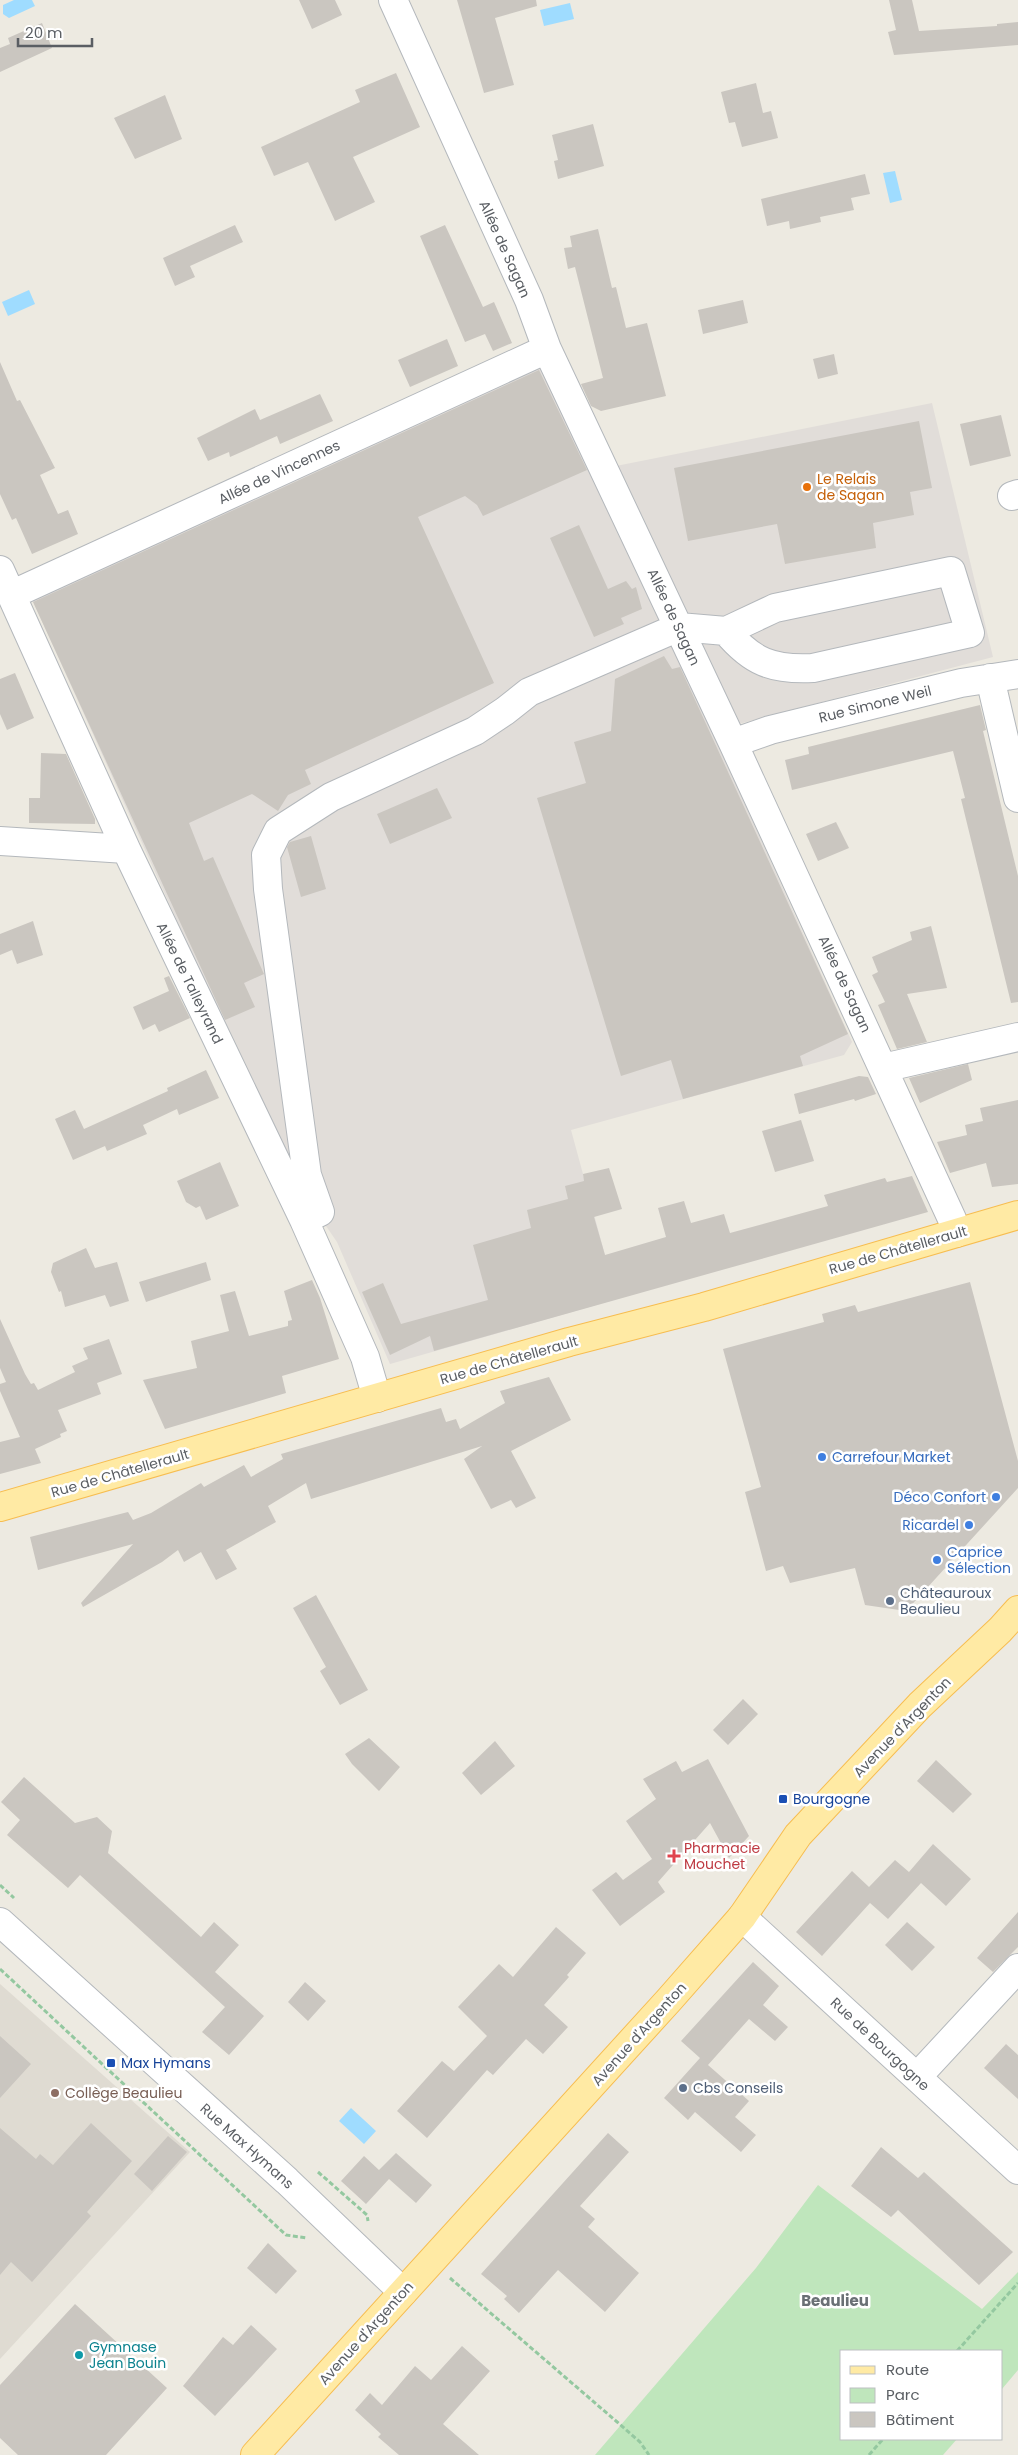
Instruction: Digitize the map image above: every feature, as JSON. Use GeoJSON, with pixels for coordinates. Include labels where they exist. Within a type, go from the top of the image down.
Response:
{"type":"FeatureCollection","features":[{"type":"Feature","properties":{"kind":"main road","name":"Rue de Châtellerault"},"geometry":{"type":"LineString","coordinates":[[0,1507],[569,1342],[704,1307],[1018,1215]]}},
{"type":"Feature","properties":{"kind":"main road","name":"Avenue d'Argenton"},"geometry":{"type":"LineString","coordinates":[[255,2455],[670,2000],[742,1917],[798,1836],[920,1705],[1000,1630],[1018,1610]]}},
{"type":"Feature","properties":{"kind":"street","name":"Allée de Sagan"},"geometry":{"type":"LineString","coordinates":[[393,0],[529,300],[547,349],[733,743],[883,1068],[956,1233]]}},
{"type":"Feature","properties":{"kind":"street","name":"Allée de Vincennes"},"geometry":{"type":"LineString","coordinates":[[11,595],[547,349]]}},
{"type":"Feature","properties":{"kind":"street","name":"Allée de Talleyrand"},"geometry":{"type":"LineString","coordinates":[[0,570],[126,849],[304,1220],[365,1357],[377,1398]]}},
{"type":"Feature","properties":{"kind":"street"},"geometry":{"type":"LineString","coordinates":[[304,1220],[320,1212],[307,1175],[268,889],[266,855],[278,831],[331,798],[475,731],[529,692],[679,627],[726,631],[775,608],[951,571],[970,633],[813,668],[787,669],[758,660],[739,646],[726,631]]}},
{"type":"Feature","properties":{"kind":"street","name":"Rue Simone Weil"},"geometry":{"type":"LineString","coordinates":[[733,743],[770,730],[961,682],[1018,674]]}},
{"type":"Feature","properties":{"kind":"street"},"geometry":{"type":"LineString","coordinates":[[990,678],[1018,798]]}},
{"type":"Feature","properties":{"kind":"street"},"geometry":{"type":"LineString","coordinates":[[0,840],[126,849]]}},
{"type":"Feature","properties":{"kind":"street"},"geometry":{"type":"LineString","coordinates":[[883,1068],[1018,1037]]}},
{"type":"Feature","properties":{"kind":"street","name":"Rue de Bourgogne"},"geometry":{"type":"LineString","coordinates":[[742,1917],[1018,2170]]}},
{"type":"Feature","properties":{"kind":"street","name":"Rue Max Hymans"},"geometry":{"type":"LineString","coordinates":[[0,1922],[287,2181],[404,2292]]}},
{"type":"Feature","properties":{"kind":"street"},"geometry":{"type":"LineString","coordinates":[[917,2078],[1018,1968]]}},
{"type":"Feature","properties":{"kind":"path"},"geometry":{"type":"LineString","coordinates":[[0,1969],[286,2235],[314,2238]]}},
{"type":"Feature","properties":{"kind":"path"},"geometry":{"type":"LineString","coordinates":[[431,2261],[640,2442],[649,2455]]}},
{"type":"Feature","properties":{"kind":"path"},"geometry":{"type":"LineString","coordinates":[[958,2350],[1018,2283]]}},
{"type":"Feature","properties":{"kind":"path"},"geometry":{"type":"LineString","coordinates":[[869,2455],[882,2440]]}},
{"type":"Feature","properties":{"kind":"shaded area"},"geometry":{"type":"Polygon","coordinates":[[[546,366],[616,466],[932,403],[993,657],[712,731],[852,1042],[844,1055],[571,1130],[617,1299],[390,1364],[337,1242],[293,1178],[32,599],[546,366]]]}},
{"type":"Feature","properties":{"kind":"shaded area","name":"Collège Beaulieu"},"geometry":{"type":"Polygon","coordinates":[[[0,1984],[190,2152],[0,2359],[0,1984]]]}},
{"type":"Feature","properties":{"kind":"green space"},"geometry":{"type":"Polygon","coordinates":[[[818,2185],[982,2309],[1018,2272],[1018,2370],[1003,2388],[1003,2350],[840,2350],[840,2440],[956,2440],[943,2455],[595,2455],[756,2268],[818,2185]]]}},
{"type":"Feature","properties":{"kind":"water"},"geometry":{"type":"Polygon","coordinates":[[[14,0],[32,0],[35,6],[9,18],[3,14],[3,5],[14,0]]]}},
{"type":"Feature","properties":{"kind":"water"},"geometry":{"type":"Polygon","coordinates":[[[570,3],[574,19],[544,26],[540,10],[570,3]]]}},
{"type":"Feature","properties":{"kind":"water"},"geometry":{"type":"Polygon","coordinates":[[[895,171],[902,200],[890,203],[883,173],[895,171]]]}},
{"type":"Feature","properties":{"kind":"water"},"geometry":{"type":"Polygon","coordinates":[[[29,290],[35,304],[8,316],[2,302],[29,290]]]}},
{"type":"Feature","properties":{"kind":"water"},"geometry":{"type":"Polygon","coordinates":[[[351,2108],[376,2131],[364,2144],[339,2121],[351,2108]]]}},
{"type":"Feature","properties":{"kind":"building"},"geometry":{"type":"Polygon","coordinates":[[[299,0],[335,0],[342,15],[312,29],[299,0]]]}},
{"type":"Feature","properties":{"kind":"building"},"geometry":{"type":"Polygon","coordinates":[[[457,0],[536,0],[537,6],[495,18],[514,85],[484,93],[457,0]]]}},
{"type":"Feature","properties":{"kind":"building"},"geometry":{"type":"Polygon","coordinates":[[[889,0],[912,0],[919,31],[997,26],[997,24],[1018,22],[1018,45],[894,55],[888,32],[896,30],[889,0]]]}},
{"type":"Feature","properties":{"kind":"building"},"geometry":{"type":"Polygon","coordinates":[[[42,23],[52,48],[0,72],[0,48],[10,44],[8,38],[42,23]]]}},
{"type":"Feature","properties":{"kind":"building"},"geometry":{"type":"Polygon","coordinates":[[[396,73],[420,127],[353,157],[375,202],[335,221],[308,162],[274,176],[261,147],[360,102],[355,90],[396,73]]]}},
{"type":"Feature","properties":{"kind":"building"},"geometry":{"type":"Polygon","coordinates":[[[756,83],[763,113],[771,111],[778,138],[742,147],[735,122],[729,123],[721,92],[756,83]]]}},
{"type":"Feature","properties":{"kind":"building"},"geometry":{"type":"Polygon","coordinates":[[[165,95],[182,139],[135,159],[114,118],[165,95]]]}},
{"type":"Feature","properties":{"kind":"building"},"geometry":{"type":"Polygon","coordinates":[[[593,124],[604,166],[558,179],[554,161],[558,160],[552,135],[593,124]]]}},
{"type":"Feature","properties":{"kind":"building"},"geometry":{"type":"Polygon","coordinates":[[[865,174],[870,194],[851,198],[854,210],[820,217],[821,222],[790,229],[789,221],[767,226],[761,199],[865,174]]]}},
{"type":"Feature","properties":{"kind":"building"},"geometry":{"type":"Polygon","coordinates":[[[235,225],[243,242],[190,266],[195,277],[175,286],[163,258],[235,225]]]}},
{"type":"Feature","properties":{"kind":"building"},"geometry":{"type":"Polygon","coordinates":[[[445,225],[483,307],[494,302],[512,343],[493,351],[485,334],[465,342],[420,236],[445,225]]]}},
{"type":"Feature","properties":{"kind":"building"},"geometry":{"type":"Polygon","coordinates":[[[598,229],[612,288],[616,287],[626,328],[647,323],[666,396],[601,411],[591,406],[581,384],[603,378],[575,267],[568,269],[564,248],[572,247],[570,236],[598,229]]]}},
{"type":"Feature","properties":{"kind":"building"},"geometry":{"type":"Polygon","coordinates":[[[743,300],[748,323],[703,334],[698,310],[743,300]]]}},
{"type":"Feature","properties":{"kind":"building"},"geometry":{"type":"Polygon","coordinates":[[[447,339],[458,366],[410,387],[398,360],[447,339]]]}},
{"type":"Feature","properties":{"kind":"building"},"geometry":{"type":"Polygon","coordinates":[[[834,354],[838,374],[818,379],[813,359],[834,354]]]}},
{"type":"Feature","properties":{"kind":"building"},"geometry":{"type":"Polygon","coordinates":[[[0,362],[17,401],[20,400],[55,468],[40,475],[58,514],[68,510],[78,534],[32,554],[16,518],[12,520],[0,494],[0,362]]]}},
{"type":"Feature","properties":{"kind":"building"},"geometry":{"type":"Polygon","coordinates":[[[539,370],[587,470],[483,516],[477,505],[465,496],[418,517],[494,683],[305,770],[311,784],[288,795],[278,811],[252,794],[189,823],[204,861],[213,857],[264,974],[244,983],[255,1007],[225,1020],[33,602],[539,370]]]}},
{"type":"Feature","properties":{"kind":"building"},"geometry":{"type":"Polygon","coordinates":[[[320,394],[333,421],[280,444],[277,436],[230,457],[229,452],[208,461],[197,438],[255,409],[260,420],[320,394]]]}},
{"type":"Feature","properties":{"kind":"building"},"geometry":{"type":"Polygon","coordinates":[[[1001,415],[1011,456],[970,466],[960,424],[1001,415]]]}},
{"type":"Feature","properties":{"kind":"building"},"geometry":{"type":"Polygon","coordinates":[[[919,421],[932,488],[910,492],[914,515],[873,523],[876,548],[785,564],[777,524],[688,541],[674,468],[919,421]]]}},
{"type":"Feature","properties":{"kind":"building"},"geometry":{"type":"Polygon","coordinates":[[[579,525],[608,589],[626,581],[632,589],[636,587],[642,609],[621,618],[624,624],[594,637],[550,538],[579,525]]]}},
{"type":"Feature","properties":{"kind":"building"},"geometry":{"type":"Polygon","coordinates":[[[664,656],[672,669],[680,667],[848,1034],[800,1056],[803,1066],[683,1099],[671,1060],[621,1076],[537,798],[586,783],[574,742],[611,731],[615,679],[664,656]]]}},
{"type":"Feature","properties":{"kind":"building"},"geometry":{"type":"Polygon","coordinates":[[[15,673],[34,718],[7,730],[0,714],[0,679],[15,673]]]}},
{"type":"Feature","properties":{"kind":"building"},"geometry":{"type":"Polygon","coordinates":[[[980,705],[986,730],[983,731],[1018,876],[1018,1002],[1011,1003],[961,799],[965,798],[953,751],[792,790],[785,760],[809,754],[808,747],[980,705]]]}},
{"type":"Feature","properties":{"kind":"building"},"geometry":{"type":"Polygon","coordinates":[[[41,753],[66,754],[95,819],[95,824],[29,823],[29,798],[40,798],[41,753]]]}},
{"type":"Feature","properties":{"kind":"building"},"geometry":{"type":"Polygon","coordinates":[[[437,788],[452,818],[390,844],[377,814],[437,788]]]}},
{"type":"Feature","properties":{"kind":"building"},"geometry":{"type":"Polygon","coordinates":[[[836,822],[849,848],[818,861],[806,834],[836,822]]]}},
{"type":"Feature","properties":{"kind":"building"},"geometry":{"type":"Polygon","coordinates":[[[311,836],[326,889],[301,897],[287,847],[290,842],[311,836]]]}},
{"type":"Feature","properties":{"kind":"building"},"geometry":{"type":"Polygon","coordinates":[[[33,921],[43,955],[17,964],[12,950],[0,955],[0,934],[33,921]]]}},
{"type":"Feature","properties":{"kind":"building"},"geometry":{"type":"Polygon","coordinates":[[[931,926],[947,988],[907,994],[927,1042],[897,1049],[878,1005],[885,1002],[872,975],[878,972],[872,957],[912,940],[910,932],[931,926]]]}},
{"type":"Feature","properties":{"kind":"building"},"geometry":{"type":"Polygon","coordinates":[[[169,976],[190,1018],[159,1032],[155,1024],[143,1030],[133,1007],[169,991],[164,978],[169,976]]]}},
{"type":"Feature","properties":{"kind":"building"},"geometry":{"type":"Polygon","coordinates":[[[968,1064],[972,1080],[920,1103],[909,1078],[968,1064]]]}},
{"type":"Feature","properties":{"kind":"building"},"geometry":{"type":"Polygon","coordinates":[[[206,1070],[219,1098],[179,1115],[177,1109],[143,1125],[147,1134],[107,1151],[105,1146],[73,1160],[55,1119],[75,1110],[84,1129],[168,1091],[167,1088],[206,1070]]]}},
{"type":"Feature","properties":{"kind":"building"},"geometry":{"type":"Polygon","coordinates":[[[859,1076],[868,1077],[876,1094],[799,1114],[794,1094],[859,1076]]]}},
{"type":"Feature","properties":{"kind":"building"},"geometry":{"type":"Polygon","coordinates":[[[1018,1100],[1018,1184],[992,1187],[986,1163],[950,1173],[937,1142],[967,1135],[965,1125],[983,1121],[980,1108],[1018,1100]]]}},
{"type":"Feature","properties":{"kind":"building"},"geometry":{"type":"Polygon","coordinates":[[[801,1120],[814,1161],[775,1172],[762,1131],[801,1120]]]}},
{"type":"Feature","properties":{"kind":"building"},"geometry":{"type":"Polygon","coordinates":[[[220,1162],[239,1206],[206,1220],[200,1206],[196,1208],[186,1202],[177,1181],[220,1162]]]}},
{"type":"Feature","properties":{"kind":"building"},"geometry":{"type":"Polygon","coordinates":[[[609,1168],[622,1209],[594,1217],[605,1255],[666,1237],[658,1208],[684,1201],[691,1223],[724,1214],[730,1233],[828,1206],[824,1195],[885,1178],[887,1182],[912,1176],[928,1212],[434,1351],[430,1336],[390,1355],[362,1292],[383,1283],[401,1324],[488,1300],[473,1245],[531,1228],[527,1210],[568,1199],[565,1186],[584,1181],[583,1174],[609,1168]]]}},
{"type":"Feature","properties":{"kind":"building"},"geometry":{"type":"Polygon","coordinates":[[[86,1248],[95,1268],[117,1262],[129,1301],[110,1307],[105,1295],[65,1307],[61,1291],[59,1292],[51,1272],[53,1263],[86,1248]]]}},
{"type":"Feature","properties":{"kind":"building"},"geometry":{"type":"Polygon","coordinates":[[[206,1262],[211,1280],[146,1302],[139,1282],[206,1262]]]}},
{"type":"Feature","properties":{"kind":"building"},"geometry":{"type":"Polygon","coordinates":[[[312,1280],[320,1298],[339,1359],[282,1376],[286,1393],[165,1429],[143,1380],[197,1368],[191,1341],[229,1331],[220,1295],[235,1291],[249,1336],[288,1326],[288,1321],[292,1320],[284,1291],[312,1280]]]}},
{"type":"Feature","properties":{"kind":"building"},"geometry":{"type":"Polygon","coordinates":[[[970,1282],[1018,1461],[1018,1488],[906,1611],[865,1605],[855,1568],[790,1583],[783,1566],[766,1571],[745,1492],[761,1487],[723,1349],[824,1322],[822,1314],[855,1305],[858,1312],[970,1282]]]}},
{"type":"Feature","properties":{"kind":"building"},"geometry":{"type":"Polygon","coordinates":[[[0,1319],[25,1374],[31,1384],[34,1383],[38,1390],[75,1372],[72,1366],[88,1359],[83,1348],[109,1339],[122,1374],[97,1383],[101,1394],[58,1410],[67,1431],[60,1434],[61,1437],[35,1449],[41,1463],[0,1474],[0,1442],[20,1437],[0,1391],[0,1384],[6,1382],[0,1368],[0,1319]]]}},
{"type":"Feature","properties":{"kind":"building"},"geometry":{"type":"Polygon","coordinates":[[[549,1377],[571,1420],[511,1451],[536,1498],[516,1508],[511,1500],[491,1509],[464,1459],[482,1446],[311,1499],[306,1483],[268,1506],[276,1522],[226,1550],[237,1569],[216,1580],[201,1552],[184,1562],[178,1550],[162,1562],[83,1607],[81,1603],[133,1544],[38,1570],[30,1537],[128,1512],[133,1520],[151,1513],[201,1483],[204,1487],[244,1465],[251,1477],[283,1459],[281,1454],[441,1408],[446,1422],[456,1419],[460,1429],[505,1403],[500,1391],[549,1377]]]}},
{"type":"Feature","properties":{"kind":"building"},"geometry":{"type":"Polygon","coordinates":[[[316,1595],[368,1690],[340,1705],[320,1671],[326,1667],[293,1608],[316,1595]]]}},
{"type":"Feature","properties":{"kind":"building"},"geometry":{"type":"Polygon","coordinates":[[[743,1699],[758,1714],[728,1745],[713,1730],[743,1699]]]}},
{"type":"Feature","properties":{"kind":"building"},"geometry":{"type":"Polygon","coordinates":[[[369,1738],[400,1767],[379,1791],[352,1764],[345,1754],[369,1738]]]}},
{"type":"Feature","properties":{"kind":"building"},"geometry":{"type":"Polygon","coordinates":[[[495,1741],[515,1766],[481,1795],[462,1773],[495,1741]]]}},
{"type":"Feature","properties":{"kind":"building"},"geometry":{"type":"Polygon","coordinates":[[[708,1759],[749,1836],[729,1858],[710,1823],[658,1882],[665,1892],[620,1926],[592,1890],[616,1872],[623,1880],[652,1859],[626,1821],[656,1799],[643,1779],[676,1761],[682,1772],[708,1759]]]}},
{"type":"Feature","properties":{"kind":"building"},"geometry":{"type":"Polygon","coordinates":[[[936,1760],[972,1794],[953,1813],[917,1781],[936,1760]]]}},
{"type":"Feature","properties":{"kind":"building"},"geometry":{"type":"Polygon","coordinates":[[[24,1777],[75,1823],[97,1817],[112,1831],[108,1853],[201,1937],[214,1922],[239,1945],[215,1972],[264,2016],[229,2055],[202,2032],[225,2007],[80,1875],[68,1888],[7,1835],[20,1820],[1,1802],[24,1777]]]}},
{"type":"Feature","properties":{"kind":"building"},"geometry":{"type":"Polygon","coordinates":[[[933,1844],[971,1879],[946,1906],[921,1883],[888,1919],[870,1903],[822,1956],[796,1932],[852,1871],[869,1887],[895,1860],[909,1872],[933,1844]]]}},
{"type":"Feature","properties":{"kind":"building"},"geometry":{"type":"Polygon","coordinates":[[[1018,1912],[1018,1947],[993,1972],[977,1958],[1018,1912]]]}},
{"type":"Feature","properties":{"kind":"building"},"geometry":{"type":"Polygon","coordinates":[[[907,1922],[935,1947],[912,1971],[885,1945],[907,1922]]]}},
{"type":"Feature","properties":{"kind":"building"},"geometry":{"type":"Polygon","coordinates":[[[556,1927],[586,1953],[567,1975],[569,1977],[544,2005],[568,2027],[543,2054],[526,2039],[493,2075],[487,2070],[427,2138],[397,2111],[442,2061],[454,2071],[487,2036],[458,2007],[499,1964],[513,1977],[556,1927]]]}},
{"type":"Feature","properties":{"kind":"building"},"geometry":{"type":"Polygon","coordinates":[[[753,1962],[779,1986],[763,2005],[788,2027],[775,2041],[749,2019],[708,2065],[749,2101],[735,2117],[756,2135],[741,2152],[695,2112],[688,2120],[664,2098],[700,2058],[681,2041],[753,1962]]]}},
{"type":"Feature","properties":{"kind":"building"},"geometry":{"type":"Polygon","coordinates":[[[305,1982],[326,2001],[308,2021],[288,2002],[305,1982]]]}},
{"type":"Feature","properties":{"kind":"building"},"geometry":{"type":"Polygon","coordinates":[[[0,2036],[31,2064],[0,2098],[0,2036]]]}},
{"type":"Feature","properties":{"kind":"building"},"geometry":{"type":"Polygon","coordinates":[[[1006,2044],[1018,2055],[1018,2099],[984,2068],[1006,2044]]]}},
{"type":"Feature","properties":{"kind":"building"},"geometry":{"type":"Polygon","coordinates":[[[91,2123],[132,2161],[87,2212],[91,2216],[32,2282],[11,2262],[0,2275],[0,2128],[36,2159],[40,2154],[53,2165],[91,2123]]]}},
{"type":"Feature","properties":{"kind":"building"},"geometry":{"type":"Polygon","coordinates":[[[608,2133],[629,2152],[580,2206],[595,2219],[588,2227],[639,2273],[605,2312],[558,2270],[519,2313],[504,2299],[507,2296],[481,2274],[608,2133]]]}},
{"type":"Feature","properties":{"kind":"building"},"geometry":{"type":"Polygon","coordinates":[[[168,2136],[187,2152],[152,2191],[134,2174],[168,2136]]]}},
{"type":"Feature","properties":{"kind":"building"},"geometry":{"type":"Polygon","coordinates":[[[881,2147],[918,2178],[924,2172],[1013,2252],[979,2285],[898,2210],[891,2217],[851,2186],[881,2147]]]}},
{"type":"Feature","properties":{"kind":"building"},"geometry":{"type":"Polygon","coordinates":[[[396,2153],[432,2185],[416,2203],[389,2179],[366,2204],[341,2181],[364,2156],[379,2170],[396,2153]]]}},
{"type":"Feature","properties":{"kind":"building"},"geometry":{"type":"Polygon","coordinates":[[[268,2243],[297,2271],[276,2294],[247,2268],[268,2243]]]}},
{"type":"Feature","properties":{"kind":"building","name":"Gymnase Jean Bouin"},"geometry":{"type":"Polygon","coordinates":[[[75,2304],[167,2388],[106,2455],[18,2455],[0,2438],[0,2385],[75,2304]]]}},
{"type":"Feature","properties":{"kind":"building"},"geometry":{"type":"Polygon","coordinates":[[[251,2325],[277,2349],[215,2416],[183,2386],[223,2337],[233,2345],[251,2325]]]}},
{"type":"Feature","properties":{"kind":"building"},"geometry":{"type":"Polygon","coordinates":[[[462,2346],[490,2371],[443,2424],[479,2455],[399,2455],[378,2437],[381,2434],[355,2410],[370,2393],[382,2405],[415,2366],[431,2380],[462,2346]]]}},
{"type":"Feature","properties":{"kind":"place","name":"Le Relais de Sagan"},"geometry":{"type":"Point","coordinates":[807,487]}},
{"type":"Feature","properties":{"kind":"place","name":"Carrefour Market"},"geometry":{"type":"Point","coordinates":[822,1457]}},
{"type":"Feature","properties":{"kind":"place","name":"Déco Confort"},"geometry":{"type":"Point","coordinates":[996,1497]}},
{"type":"Feature","properties":{"kind":"place","name":"Ricardel"},"geometry":{"type":"Point","coordinates":[969,1525]}},
{"type":"Feature","properties":{"kind":"place","name":"Caprice Sélection"},"geometry":{"type":"Point","coordinates":[937,1560]}},
{"type":"Feature","properties":{"kind":"place","name":"Châteauroux Beaulieu"},"geometry":{"type":"Point","coordinates":[890,1601]}},
{"type":"Feature","properties":{"kind":"place","name":"Bourgogne"},"geometry":{"type":"Point","coordinates":[783,1799]}},
{"type":"Feature","properties":{"kind":"place","name":"Pharmacie Mouchet"},"geometry":{"type":"Point","coordinates":[674,1856]}},
{"type":"Feature","properties":{"kind":"place","name":"Max Hymans"},"geometry":{"type":"Point","coordinates":[111,2063]}},
{"type":"Feature","properties":{"kind":"place","name":"Cbs Conseils"},"geometry":{"type":"Point","coordinates":[683,2088]}},
{"type":"Feature","properties":{"kind":"place","name":"Collège Beaulieu"},"geometry":{"type":"Point","coordinates":[55,2093]}},
{"type":"Feature","properties":{"kind":"place","name":"Gymnase Jean Bouin"},"geometry":{"type":"Point","coordinates":[79,2355]}},
{"type":"Feature","properties":{"kind":"district","name":"Beaulieu"},"geometry":{"type":"Point","coordinates":[835,2300]}}]}
